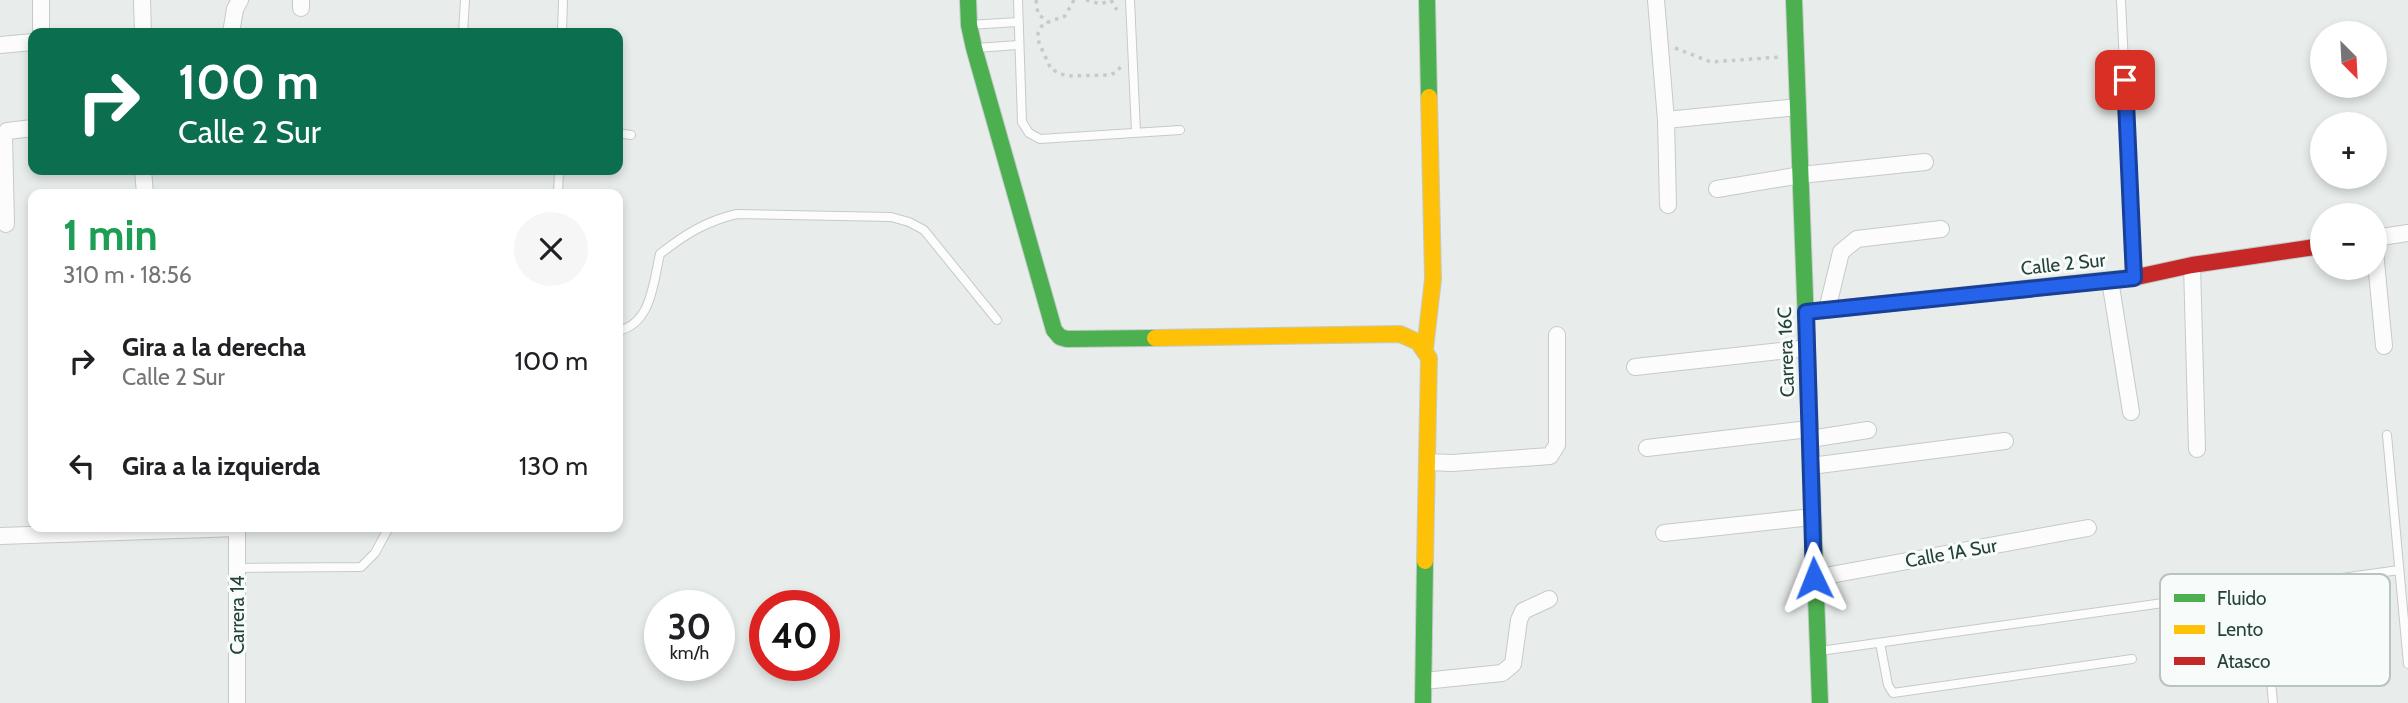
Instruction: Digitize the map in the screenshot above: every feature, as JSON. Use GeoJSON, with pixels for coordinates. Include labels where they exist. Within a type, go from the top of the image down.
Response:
{"type":"FeatureCollection","features":[{"type":"Feature","properties":{"kind":"street"},"geometry":{"type":"LineString","coordinates":[[41,0],[41,28]]}},
{"type":"Feature","properties":{"kind":"street"},"geometry":{"type":"LineString","coordinates":[[142,0],[143,28]]}},
{"type":"Feature","properties":{"kind":"street"},"geometry":{"type":"LineString","coordinates":[[232,28],[235,9],[240,0]]}},
{"type":"Feature","properties":{"kind":"street"},"geometry":{"type":"LineString","coordinates":[[968,0],[969,25],[974,48],[1054,330],[1060,337],[1400,334],[1420,342],[1425,349],[1429,358],[1423,703]]}},
{"type":"Feature","properties":{"kind":"street"},"geometry":{"type":"LineString","coordinates":[[1425,349],[1433,279],[1427,0]]}},
{"type":"Feature","properties":{"kind":"street"},"geometry":{"type":"LineString","coordinates":[[1656,0],[1666,120],[1668,205]]}},
{"type":"Feature","properties":{"kind":"street","name":"Carrera 16C"},"geometry":{"type":"LineString","coordinates":[[1794,0],[1816,652],[1820,703]]}},
{"type":"Feature","properties":{"kind":"street"},"geometry":{"type":"LineString","coordinates":[[0,45],[28,42]]}},
{"type":"Feature","properties":{"kind":"street"},"geometry":{"type":"LineString","coordinates":[[1666,120],[1798,107]]}},
{"type":"Feature","properties":{"kind":"street"},"geometry":{"type":"LineString","coordinates":[[6,224],[4,136],[7,131],[28,129]]}},
{"type":"Feature","properties":{"kind":"street"},"geometry":{"type":"LineString","coordinates":[[1717,189],[1801,175],[1925,162]]}},
{"type":"Feature","properties":{"kind":"street"},"geometry":{"type":"LineString","coordinates":[[1827,310],[1841,252],[1857,239],[1941,229]]}},
{"type":"Feature","properties":{"kind":"street"},"geometry":{"type":"LineString","coordinates":[[2387,236],[2408,233]]}},
{"type":"Feature","properties":{"kind":"street","name":"Calle 2 Sur"},"geometry":{"type":"LineString","coordinates":[[1806,312],[2134,278],[2192,265],[2310,248]]}},
{"type":"Feature","properties":{"kind":"street"},"geometry":{"type":"LineString","coordinates":[[2192,265],[2197,449]]}},
{"type":"Feature","properties":{"kind":"street"},"geometry":{"type":"LineString","coordinates":[[2110,280],[2131,412]]}},
{"type":"Feature","properties":{"kind":"street"},"geometry":{"type":"LineString","coordinates":[[2378,280],[2384,346]]}},
{"type":"Feature","properties":{"kind":"street"},"geometry":{"type":"LineString","coordinates":[[1427,462],[1452,463],[1550,456],[1557,446],[1557,335]]}},
{"type":"Feature","properties":{"kind":"street"},"geometry":{"type":"LineString","coordinates":[[1635,367],[1807,348]]}},
{"type":"Feature","properties":{"kind":"street"},"geometry":{"type":"LineString","coordinates":[[1647,448],[1868,430]]}},
{"type":"Feature","properties":{"kind":"street"},"geometry":{"type":"LineString","coordinates":[[1811,466],[2006,441]]}},
{"type":"Feature","properties":{"kind":"street"},"geometry":{"type":"LineString","coordinates":[[1664,533],[1812,517]]}},
{"type":"Feature","properties":{"kind":"street","name":"Calle 1A Sur"},"geometry":{"type":"LineString","coordinates":[[1814,578],[2088,528]]}},
{"type":"Feature","properties":{"kind":"street"},"geometry":{"type":"LineString","coordinates":[[0,536],[118,532]]}},
{"type":"Feature","properties":{"kind":"street","name":"Carrera 14"},"geometry":{"type":"LineString","coordinates":[[237,532],[237,703]]}},
{"type":"Feature","properties":{"kind":"street"},"geometry":{"type":"LineString","coordinates":[[1424,681],[1502,673],[1513,664],[1519,620],[1523,611],[1549,598]]}},
{"type":"Feature","properties":{"kind":"lane"},"geometry":{"type":"LineString","coordinates":[[463,28],[465,0]]}},
{"type":"Feature","properties":{"kind":"lane"},"geometry":{"type":"LineString","coordinates":[[562,28],[563,0]]}},
{"type":"Feature","properties":{"kind":"lane"},"geometry":{"type":"LineString","coordinates":[[1018,0],[1022,122],[1029,133],[1040,139],[1180,130]]}},
{"type":"Feature","properties":{"kind":"lane"},"geometry":{"type":"LineString","coordinates":[[1130,0],[1136,132]]}},
{"type":"Feature","properties":{"kind":"lane"},"geometry":{"type":"LineString","coordinates":[[2122,0],[2134,278]]}},
{"type":"Feature","properties":{"kind":"lane"},"geometry":{"type":"LineString","coordinates":[[969,25],[1018,22]]}},
{"type":"Feature","properties":{"kind":"lane"},"geometry":{"type":"LineString","coordinates":[[974,48],[1019,45]]}},
{"type":"Feature","properties":{"kind":"lane"},"geometry":{"type":"LineString","coordinates":[[623,134],[631,135]]}},
{"type":"Feature","properties":{"kind":"lane"},"geometry":{"type":"LineString","coordinates":[[623,330],[632,327],[648,305],[660,254],[699,226],[737,214],[891,217],[909,222],[924,230],[997,320]]}},
{"type":"Feature","properties":{"kind":"lane"},"geometry":{"type":"LineString","coordinates":[[2387,435],[2408,664]]}},
{"type":"Feature","properties":{"kind":"lane"},"geometry":{"type":"LineString","coordinates":[[237,568],[361,567],[375,553],[386,532]]}},
{"type":"Feature","properties":{"kind":"lane"},"geometry":{"type":"LineString","coordinates":[[2372,574],[2399,570]]}},
{"type":"Feature","properties":{"kind":"lane"},"geometry":{"type":"LineString","coordinates":[[1816,652],[2160,604]]}},
{"type":"Feature","properties":{"kind":"lane"},"geometry":{"type":"LineString","coordinates":[[1880,643],[1888,685],[1893,693],[2132,659]]}},
{"type":"Feature","properties":{"kind":"path"},"geometry":{"type":"LineString","coordinates":[[1035,0],[1038,14],[1048,22]]}},
{"type":"Feature","properties":{"kind":"path"},"geometry":{"type":"LineString","coordinates":[[1074,0],[1063,18],[1048,22],[1040,28],[1038,38],[1048,64],[1055,73],[1066,76],[1109,75],[1120,68],[1122,60]]}},
{"type":"Feature","properties":{"kind":"path"},"geometry":{"type":"LineString","coordinates":[[1086,0],[1101,4],[1111,0],[1119,16]]}},
{"type":"Feature","properties":{"kind":"path"},"geometry":{"type":"LineString","coordinates":[[1661,43],[1712,62],[1796,56]]}},
{"type":"Feature","properties":{"kind":"traffic: fast"},"geometry":{"type":"LineString","coordinates":[[968,0],[969,25],[974,48],[1054,330],[1060,337],[1067,339],[1155,338]]}},
{"type":"Feature","properties":{"kind":"traffic: fast"},"geometry":{"type":"LineString","coordinates":[[1427,0],[1429,97]]}},
{"type":"Feature","properties":{"kind":"traffic: fast"},"geometry":{"type":"LineString","coordinates":[[1794,0],[1820,703]]}},
{"type":"Feature","properties":{"kind":"traffic: fast"},"geometry":{"type":"LineString","coordinates":[[1423,703],[1425,561]]}},
{"type":"Feature","properties":{"kind":"traffic: slow"},"geometry":{"type":"LineString","coordinates":[[1425,349],[1433,279],[1429,97]]}},
{"type":"Feature","properties":{"kind":"traffic: slow"},"geometry":{"type":"LineString","coordinates":[[1806,312],[2137,277]]}},
{"type":"Feature","properties":{"kind":"traffic: slow"},"geometry":{"type":"LineString","coordinates":[[1155,338],[1400,334],[1418,342],[1429,358],[1425,561]]}},
{"type":"Feature","properties":{"kind":"traffic: jam"},"geometry":{"type":"LineString","coordinates":[[2137,277],[2192,265],[2310,248]]}},
{"type":"Feature","properties":{"kind":"route"},"geometry":{"type":"LineString","coordinates":[[1814,578],[1806,312],[2134,278],[2125,80]]}}]}
